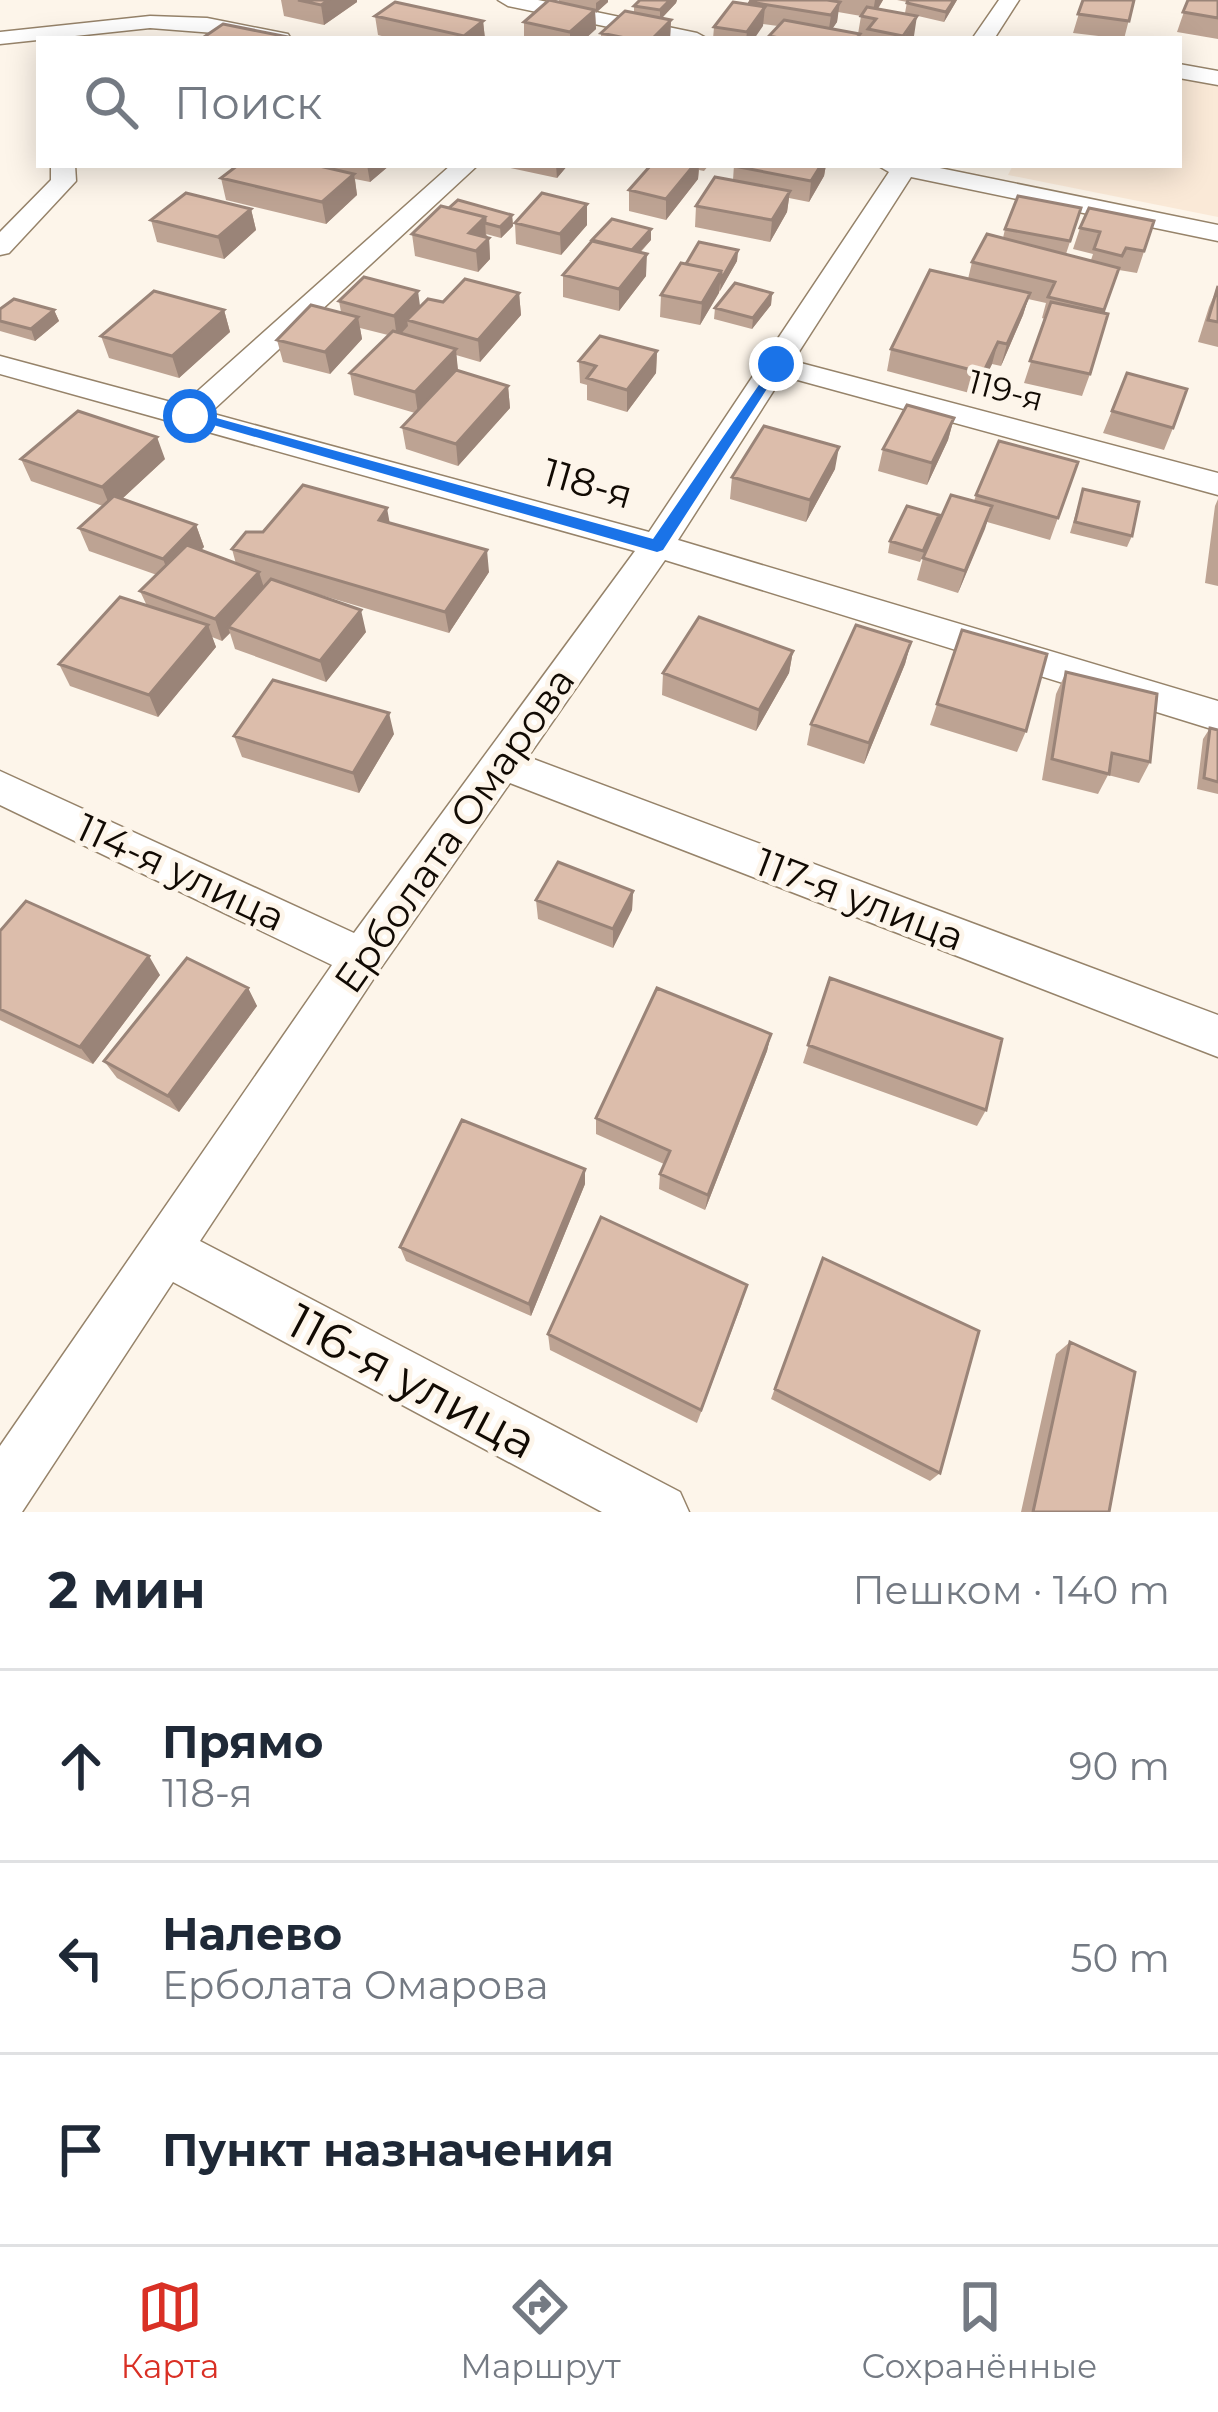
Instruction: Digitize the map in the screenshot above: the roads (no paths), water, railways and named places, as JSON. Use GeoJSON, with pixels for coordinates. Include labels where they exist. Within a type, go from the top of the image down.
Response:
{"type":"FeatureCollection","features":[{"type":"Feature","properties":{"kind":"street"},"geometry":{"type":"LineString","coordinates":[[135,36],[161,0]]}},
{"type":"Feature","properties":{"kind":"street"},"geometry":{"type":"LineString","coordinates":[[508,0],[682,36]]}},
{"type":"Feature","properties":{"kind":"street"},"geometry":{"type":"LineString","coordinates":[[988,36],[1010,0]]}},
{"type":"Feature","properties":{"kind":"street"},"geometry":{"type":"LineString","coordinates":[[0,38],[149,22],[207,24],[265,36]]}},
{"type":"Feature","properties":{"kind":"street"},"geometry":{"type":"LineString","coordinates":[[1182,72],[1218,78]]}},
{"type":"Feature","properties":{"kind":"street"},"geometry":{"type":"LineString","coordinates":[[0,247],[64,181],[63,168]]}},
{"type":"Feature","properties":{"kind":"street"},"geometry":{"type":"LineString","coordinates":[[190,416],[463,168]]}},
{"type":"Feature","properties":{"kind":"street","name":"Ерболата Омарова"},"geometry":{"type":"LineString","coordinates":[[0,1495],[362,958],[657,546],[899,168]]}},
{"type":"Feature","properties":{"kind":"street"},"geometry":{"type":"LineString","coordinates":[[910,168],[1218,232]]}},
{"type":"Feature","properties":{"kind":"street","name":"119-я"},"geometry":{"type":"LineString","coordinates":[[776,364],[1218,484]]}},
{"type":"Feature","properties":{"kind":"street","name":"118-я"},"geometry":{"type":"LineString","coordinates":[[0,365],[657,546],[1218,716]]}},
{"type":"Feature","properties":{"kind":"street","name":"117-я улица"},"geometry":{"type":"LineString","coordinates":[[501,763],[1218,1036]]}},
{"type":"Feature","properties":{"kind":"street","name":"114-я улица"},"geometry":{"type":"LineString","coordinates":[[0,787],[362,958]]}},
{"type":"Feature","properties":{"kind":"street","name":"116-я улица"},"geometry":{"type":"LineString","coordinates":[[165,1250],[660,1512]]}}]}
